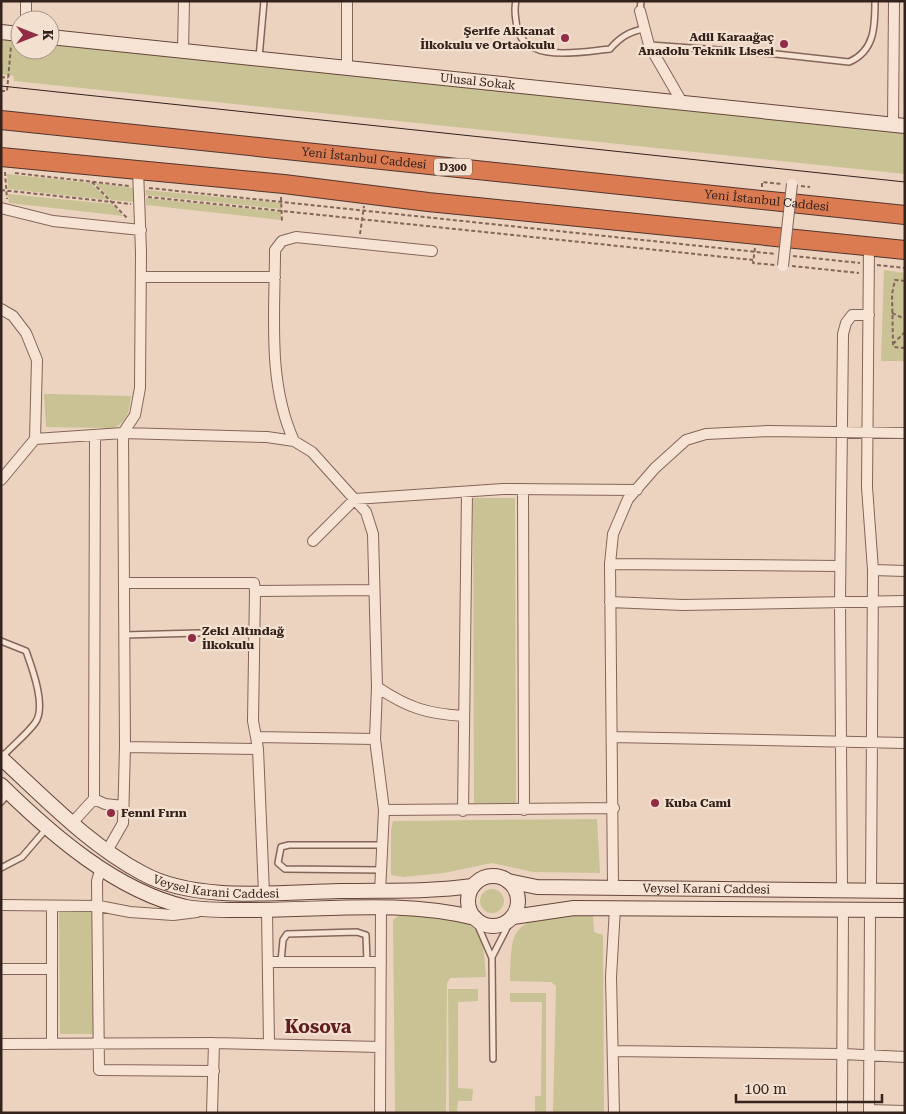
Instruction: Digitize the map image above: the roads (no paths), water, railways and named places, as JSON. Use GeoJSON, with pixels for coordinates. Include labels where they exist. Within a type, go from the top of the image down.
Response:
{"type":"FeatureCollection","features":[{"type":"Feature","properties":{"kind":"highway","name":"Yeni İstanbul Caddesi"},"geometry":{"type":"LineString","coordinates":[[1,120],[905,215]]}},
{"type":"Feature","properties":{"kind":"highway"},"geometry":{"type":"LineString","coordinates":[[4,166],[138,169],[284,184],[428,202],[905,250]]}},
{"type":"Feature","properties":{"kind":"main road","name":"Ulusal Sokak"},"geometry":{"type":"LineString","coordinates":[[60,38],[899,126]]}},
{"type":"Feature","properties":{"kind":"main road","name":"Veysel Karani Caddesi"},"geometry":{"type":"LineString","coordinates":[[1,758],[88,838],[143,874],[180,887],[264,893],[430,892],[473,886]]}},
{"type":"Feature","properties":{"kind":"main road","name":"Veysel Karani Caddesi"},"geometry":{"type":"LineString","coordinates":[[4,793],[71,848],[101,867],[151,895],[187,907],[226,910],[409,908],[474,918]]}},
{"type":"Feature","properties":{"kind":"main road"},"geometry":{"type":"LineString","coordinates":[[493,876],[508,880],[518,894],[518,902],[513,917],[498,926],[490,926],[474,918],[468,902],[473,886],[478,880],[493,876]]}},
{"type":"Feature","properties":{"kind":"main road","name":"Veysel Karani Caddesi"},"geometry":{"type":"LineString","coordinates":[[508,880],[537,887],[842,888],[905,891]]}},
{"type":"Feature","properties":{"kind":"main road","name":"Veysel Karani Caddesi"},"geometry":{"type":"LineString","coordinates":[[513,917],[574,908],[843,908],[905,910]]}},
{"type":"Feature","properties":{"kind":"street"},"geometry":{"type":"LineString","coordinates":[[183,51],[184,1]]}},
{"type":"Feature","properties":{"kind":"street"},"geometry":{"type":"LineString","coordinates":[[347,1],[347,68]]}},
{"type":"Feature","properties":{"kind":"street"},"geometry":{"type":"LineString","coordinates":[[894,1],[899,126]]}},
{"type":"Feature","properties":{"kind":"street"},"geometry":{"type":"LineString","coordinates":[[640,6],[649,46],[683,104]]}},
{"type":"Feature","properties":{"kind":"street"},"geometry":{"type":"LineString","coordinates":[[107,851],[123,823],[125,747],[123,433],[135,415],[140,388],[141,277],[138,169]]}},
{"type":"Feature","properties":{"kind":"street"},"geometry":{"type":"LineString","coordinates":[[783,266],[792,184]]}},
{"type":"Feature","properties":{"kind":"street"},"geometry":{"type":"LineString","coordinates":[[5,208],[53,221],[139,230]]}},
{"type":"Feature","properties":{"kind":"street"},"geometry":{"type":"LineString","coordinates":[[294,441],[283,417],[276,371],[275,250],[282,240],[296,237],[432,251]]}},
{"type":"Feature","properties":{"kind":"street"},"geometry":{"type":"LineString","coordinates":[[870,246],[867,486],[873,570],[871,890]]}},
{"type":"Feature","properties":{"kind":"street"},"geometry":{"type":"LineString","coordinates":[[141,277],[275,277]]}},
{"type":"Feature","properties":{"kind":"street"},"geometry":{"type":"LineString","coordinates":[[1,309],[13,316],[26,333],[37,360],[35,439],[1,480]]}},
{"type":"Feature","properties":{"kind":"street"},"geometry":{"type":"LineString","coordinates":[[842,888],[843,743],[840,566],[843,334],[846,323],[852,315],[869,315]]}},
{"type":"Feature","properties":{"kind":"street"},"geometry":{"type":"LineString","coordinates":[[613,886],[614,808],[610,564],[613,534],[628,499],[655,468],[686,440],[706,434],[768,431],[905,433]]}},
{"type":"Feature","properties":{"kind":"street"},"geometry":{"type":"LineString","coordinates":[[35,439],[123,433],[267,437],[294,441],[312,452],[366,512],[374,534],[377,687],[375,739],[384,810],[380,892]]}},
{"type":"Feature","properties":{"kind":"street"},"geometry":{"type":"LineString","coordinates":[[72,823],[94,800],[95,435]]}},
{"type":"Feature","properties":{"kind":"street"},"geometry":{"type":"LineString","coordinates":[[313,541],[354,499],[523,489],[636,490]]}},
{"type":"Feature","properties":{"kind":"street"},"geometry":{"type":"LineString","coordinates":[[523,489],[524,810]]}},
{"type":"Feature","properties":{"kind":"street"},"geometry":{"type":"LineString","coordinates":[[464,810],[467,492]]}},
{"type":"Feature","properties":{"kind":"street"},"geometry":{"type":"LineString","coordinates":[[610,564],[840,566]]}},
{"type":"Feature","properties":{"kind":"street"},"geometry":{"type":"LineString","coordinates":[[873,570],[905,571]]}},
{"type":"Feature","properties":{"kind":"street"},"geometry":{"type":"LineString","coordinates":[[124,583],[254,583],[253,721],[258,749],[264,893]]}},
{"type":"Feature","properties":{"kind":"street"},"geometry":{"type":"LineString","coordinates":[[255,591],[374,590]]}},
{"type":"Feature","properties":{"kind":"street"},"geometry":{"type":"LineString","coordinates":[[610,602],[683,604],[840,600],[905,601]]}},
{"type":"Feature","properties":{"kind":"street"},"geometry":{"type":"LineString","coordinates":[[377,687],[395,699],[433,714],[464,716]]}},
{"type":"Feature","properties":{"kind":"street"},"geometry":{"type":"LineString","coordinates":[[256,737],[375,739]]}},
{"type":"Feature","properties":{"kind":"street"},"geometry":{"type":"LineString","coordinates":[[612,737],[905,743]]}},
{"type":"Feature","properties":{"kind":"street"},"geometry":{"type":"LineString","coordinates":[[125,747],[258,749]]}},
{"type":"Feature","properties":{"kind":"street"},"geometry":{"type":"LineString","coordinates":[[94,800],[105,804],[123,806]]}},
{"type":"Feature","properties":{"kind":"street"},"geometry":{"type":"LineString","coordinates":[[384,810],[614,808]]}},
{"type":"Feature","properties":{"kind":"street"},"geometry":{"type":"LineString","coordinates":[[101,867],[97,881],[99,906],[100,1070],[214,1071]]}},
{"type":"Feature","properties":{"kind":"street"},"geometry":{"type":"LineString","coordinates":[[1,905],[99,906],[130,912],[173,915],[226,910]]}},
{"type":"Feature","properties":{"kind":"street"},"geometry":{"type":"LineString","coordinates":[[52,906],[52,1044]]}},
{"type":"Feature","properties":{"kind":"street"},"geometry":{"type":"LineString","coordinates":[[380,1113],[381,907]]}},
{"type":"Feature","properties":{"kind":"street"},"geometry":{"type":"LineString","coordinates":[[614,1113],[611,976],[615,908]]}},
{"type":"Feature","properties":{"kind":"street"},"geometry":{"type":"LineString","coordinates":[[842,1113],[843,908]]}},
{"type":"Feature","properties":{"kind":"street"},"geometry":{"type":"LineString","coordinates":[[870,909],[870,1112],[905,1111]]}},
{"type":"Feature","properties":{"kind":"street"},"geometry":{"type":"LineString","coordinates":[[267,910],[269,1044]]}},
{"type":"Feature","properties":{"kind":"street"},"geometry":{"type":"LineString","coordinates":[[268,962],[381,962]]}},
{"type":"Feature","properties":{"kind":"street"},"geometry":{"type":"LineString","coordinates":[[1,969],[52,969]]}},
{"type":"Feature","properties":{"kind":"street"},"geometry":{"type":"LineString","coordinates":[[212,1113],[214,1043]]}},
{"type":"Feature","properties":{"kind":"street"},"geometry":{"type":"LineString","coordinates":[[1,1044],[214,1043],[380,1047]]}},
{"type":"Feature","properties":{"kind":"street"},"geometry":{"type":"LineString","coordinates":[[614,1051],[843,1054],[905,1057]]}},
{"type":"Feature","properties":{"kind":"lane"},"geometry":{"type":"LineString","coordinates":[[259,59],[264,1]]}},
{"type":"Feature","properties":{"kind":"lane"},"geometry":{"type":"LineString","coordinates":[[516,1],[516,26],[522,41],[542,52],[610,49],[617,41],[634,30],[644,29]]}},
{"type":"Feature","properties":{"kind":"lane"},"geometry":{"type":"LineString","coordinates":[[649,46],[776,54],[849,62],[867,51],[873,39],[875,1]]}},
{"type":"Feature","properties":{"kind":"lane"},"geometry":{"type":"LineString","coordinates":[[124,635],[199,633]]}},
{"type":"Feature","properties":{"kind":"lane"},"geometry":{"type":"LineString","coordinates":[[1,641],[26,651],[36,680],[40,710],[36,722],[1,758]]}},
{"type":"Feature","properties":{"kind":"lane"},"geometry":{"type":"LineString","coordinates":[[1,868],[22,856],[47,828]]}},
{"type":"Feature","properties":{"kind":"lane"},"geometry":{"type":"LineString","coordinates":[[381,870],[285,869],[278,863],[278,855],[281,847],[289,845],[382,846]]}},
{"type":"Feature","properties":{"kind":"lane"},"geometry":{"type":"LineString","coordinates":[[492,958],[513,917]]}},
{"type":"Feature","properties":{"kind":"lane"},"geometry":{"type":"LineString","coordinates":[[474,918],[492,958],[493,1059]]}},
{"type":"Feature","properties":{"kind":"lane"},"geometry":{"type":"LineString","coordinates":[[282,962],[283,940],[287,934],[357,932],[366,935],[367,962]]}},
{"type":"Feature","properties":{"kind":"tram line"},"geometry":{"type":"LineString","coordinates":[[1,86],[905,182]]}},
{"type":"Feature","properties":{"kind":"place","name":"Şerife Akkanat İlkokulu ve Ortaokulu"},"geometry":{"type":"Point","coordinates":[565,38]}},
{"type":"Feature","properties":{"kind":"place","name":"Adil Karaağaç Anadolu Teknik Lisesi"},"geometry":{"type":"Point","coordinates":[784,44]}},
{"type":"Feature","properties":{"kind":"place","name":"Zeki Altındağ İlkokulu"},"geometry":{"type":"Point","coordinates":[192,638]}},
{"type":"Feature","properties":{"kind":"place","name":"Kuba Cami"},"geometry":{"type":"Point","coordinates":[655,803]}},
{"type":"Feature","properties":{"kind":"place","name":"Fenni Fırın"},"geometry":{"type":"Point","coordinates":[111,813]}},
{"type":"Feature","properties":{"kind":"district","name":"Kosova"},"geometry":{"type":"Point","coordinates":[318,1026]}}]}
